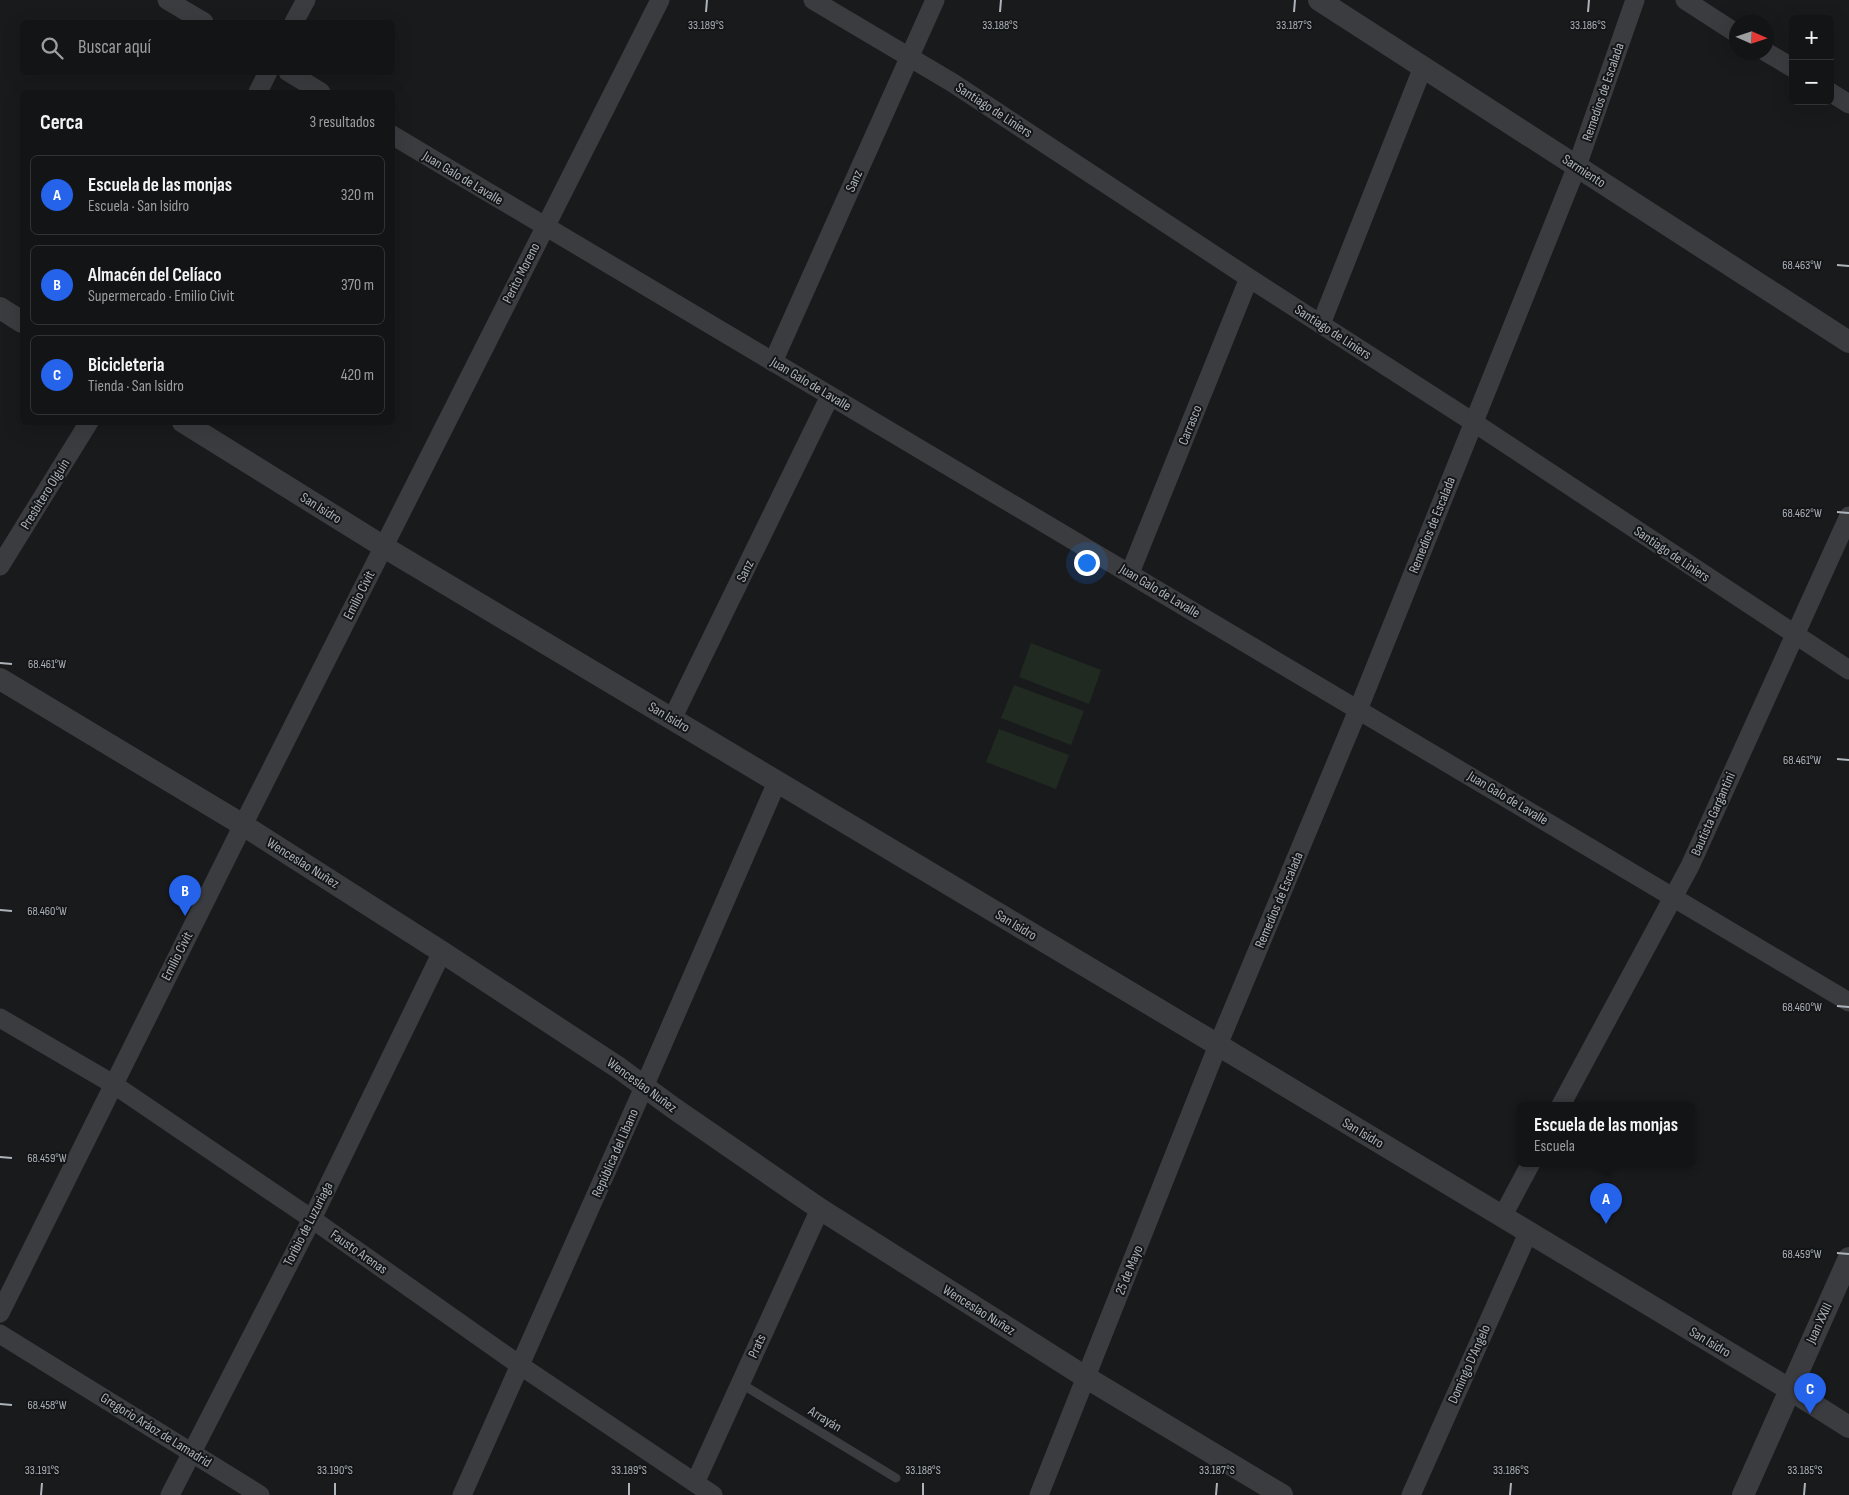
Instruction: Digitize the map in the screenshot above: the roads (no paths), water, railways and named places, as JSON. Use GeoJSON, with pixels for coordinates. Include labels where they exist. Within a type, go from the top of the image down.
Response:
{"type":"FeatureCollection","features":[{"type":"Feature","properties":{"kind":"street"},"geometry":{"type":"LineString","coordinates":[[167,0],[201,20]]}},
{"type":"Feature","properties":{"kind":"street"},"geometry":{"type":"LineString","coordinates":[[295,20],[306,0]]}},
{"type":"Feature","properties":{"kind":"street","name":"Perito Moreno"},"geometry":{"type":"LineString","coordinates":[[384,547],[544,226],[660,0]]}},
{"type":"Feature","properties":{"kind":"street","name":"Santiago de Liniers"},"geometry":{"type":"LineString","coordinates":[[813,0],[953,83],[1849,670]]}},
{"type":"Feature","properties":{"kind":"street","name":"Sanz"},"geometry":{"type":"LineString","coordinates":[[773,362],[935,0]]}},
{"type":"Feature","properties":{"kind":"street","name":"Sarmiento"},"geometry":{"type":"LineString","coordinates":[[1319,0],[1849,342]]}},
{"type":"Feature","properties":{"kind":"street","name":"Remedios de Escalada"},"geometry":{"type":"LineString","coordinates":[[1218,1045],[1358,710],[1577,166],[1635,0]]}},
{"type":"Feature","properties":{"kind":"street"},"geometry":{"type":"LineString","coordinates":[[1685,0],[1729,28]]}},
{"type":"Feature","properties":{"kind":"street"},"geometry":{"type":"LineString","coordinates":[[1774,57],[1789,66]]}},
{"type":"Feature","properties":{"kind":"street"},"geometry":{"type":"LineString","coordinates":[[1321,324],[1423,67]]}},
{"type":"Feature","properties":{"kind":"street"},"geometry":{"type":"LineString","coordinates":[[259,90],[266,75]]}},
{"type":"Feature","properties":{"kind":"street"},"geometry":{"type":"LineString","coordinates":[[293,75],[318,90]]}},
{"type":"Feature","properties":{"kind":"street"},"geometry":{"type":"LineString","coordinates":[[1834,95],[1849,104]]}},
{"type":"Feature","properties":{"kind":"street","name":"Juan Galo de Lavalle"},"geometry":{"type":"LineString","coordinates":[[395,137],[1130,572],[1849,1002]]}},
{"type":"Feature","properties":{"kind":"street","name":"Carrasco"},"geometry":{"type":"LineString","coordinates":[[1130,572],[1249,278]]}},
{"type":"Feature","properties":{"kind":"street"},"geometry":{"type":"LineString","coordinates":[[0,308],[20,321]]}},
{"type":"Feature","properties":{"kind":"street","name":"Sanz"},"geometry":{"type":"LineString","coordinates":[[672,718],[830,396]]}},
{"type":"Feature","properties":{"kind":"street","name":"Presbítero Olguín"},"geometry":{"type":"LineString","coordinates":[[0,566],[87,425]]}},
{"type":"Feature","properties":{"kind":"street","name":"San Isidro"},"geometry":{"type":"LineString","coordinates":[[188,425],[384,547],[1218,1045],[1849,1427]]}},
{"type":"Feature","properties":{"kind":"street","name":"Bautista Gargantini"},"geometry":{"type":"LineString","coordinates":[[1564,1102],[1690,866],[1849,516]]}},
{"type":"Feature","properties":{"kind":"street","name":"Emilio Civit"},"geometry":{"type":"LineString","coordinates":[[0,1313],[113,1084],[384,547]]}},
{"type":"Feature","properties":{"kind":"street","name":"Wenceslao Nuñez"},"geometry":{"type":"LineString","coordinates":[[0,679],[243,825],[611,1063],[820,1209],[1087,1378],[1282,1495]]}},
{"type":"Feature","properties":{"kind":"street","name":"República del Libano"},"geometry":{"type":"LineString","coordinates":[[462,1495],[644,1087],[776,782]]}},
{"type":"Feature","properties":{"kind":"street","name":"Toribio de Luzuriaga"},"geometry":{"type":"LineString","coordinates":[[170,1495],[312,1219],[442,952]]}},
{"type":"Feature","properties":{"kind":"street","name":"Fausto Arenas"},"geometry":{"type":"LineString","coordinates":[[0,1018],[113,1084],[312,1219],[521,1366],[713,1495]]}},
{"type":"Feature","properties":{"kind":"street","name":"25 de Mayo"},"geometry":{"type":"LineString","coordinates":[[1039,1495],[1218,1045]]}},
{"type":"Feature","properties":{"kind":"street"},"geometry":{"type":"LineString","coordinates":[[1502,1217],[1529,1167]]}},
{"type":"Feature","properties":{"kind":"street","name":"Prats"},"geometry":{"type":"LineString","coordinates":[[695,1484],[820,1209]]}},
{"type":"Feature","properties":{"kind":"street","name":"Domingo D'Angelo"},"geometry":{"type":"LineString","coordinates":[[1411,1495],[1528,1233]]}},
{"type":"Feature","properties":{"kind":"street","name":"Juan XXIII"},"geometry":{"type":"LineString","coordinates":[[1743,1495],[1849,1258]]}},
{"type":"Feature","properties":{"kind":"street","name":"Gregorio Aráoz de Lamadrid"},"geometry":{"type":"LineString","coordinates":[[0,1334],[260,1495]]}},
{"type":"Feature","properties":{"kind":"lane","name":"Arrayán"},"geometry":{"type":"LineString","coordinates":[[740,1383],[896,1478]]}},
{"type":"Feature","properties":{"kind":"place","name":"Almacén del Celíaco"},"geometry":{"type":"Point","coordinates":[185,916]}},
{"type":"Feature","properties":{"kind":"place","name":"Escuela de las monjas"},"geometry":{"type":"Point","coordinates":[1606,1224]}},
{"type":"Feature","properties":{"kind":"place","name":"Bicicleteria"},"geometry":{"type":"Point","coordinates":[1810,1414]}}]}
